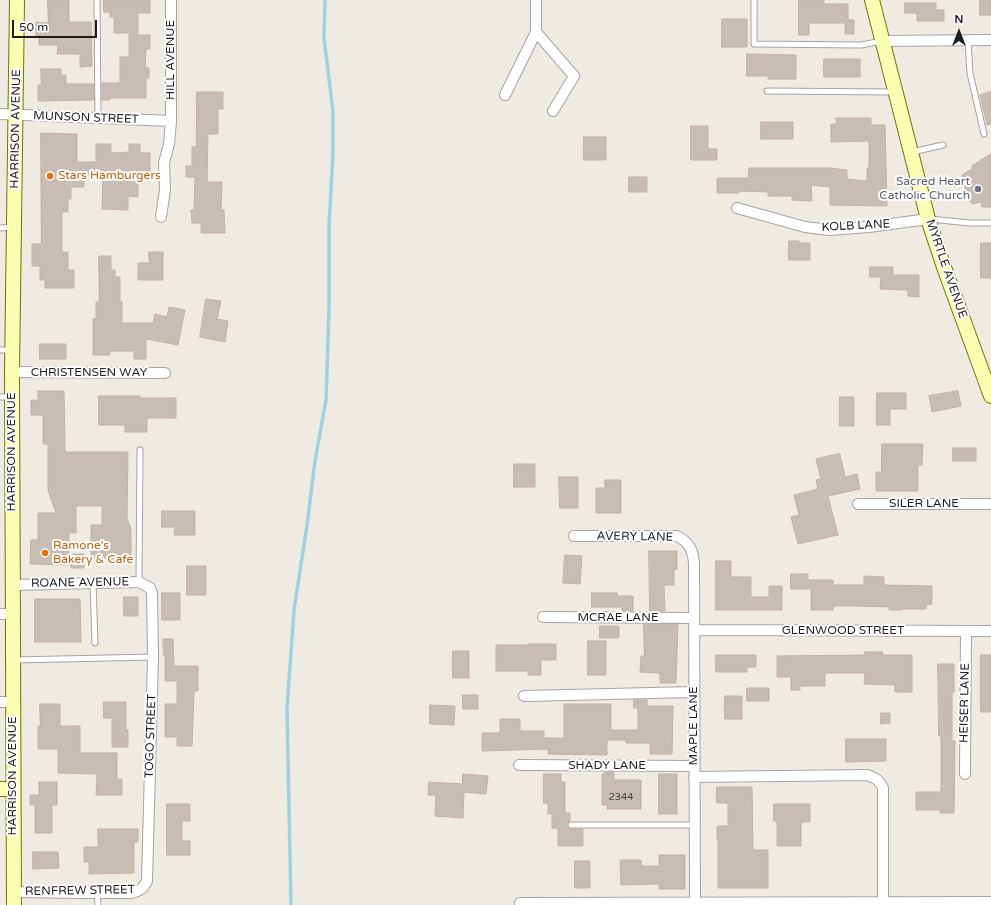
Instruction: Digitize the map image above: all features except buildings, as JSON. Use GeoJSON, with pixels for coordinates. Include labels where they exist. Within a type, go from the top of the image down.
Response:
{"type":"FeatureCollection","features":[{"type":"Feature","properties":{"kind":"main road","name":"HARRISON AVENUE"},"geometry":{"type":"LineString","coordinates":[[14,898],[7,789],[6,702],[13,660],[6,614],[13,585],[6,396],[12,372],[6,350],[14,227],[17,0]]}},
{"type":"Feature","properties":{"kind":"main road","name":"MYRTLE AVENUE"},"geometry":{"type":"LineString","coordinates":[[872,0],[928,219],[991,396]]}},
{"type":"Feature","properties":{"kind":"street","name":"HILL AVENUE"},"geometry":{"type":"LineString","coordinates":[[161,217],[165,190],[164,162],[169,144],[171,121],[171,0]]}},
{"type":"Feature","properties":{"kind":"street"},"geometry":{"type":"LineString","coordinates":[[505,95],[536,32],[536,0]]}},
{"type":"Feature","properties":{"kind":"street"},"geometry":{"type":"LineString","coordinates":[[536,32],[574,76],[553,111]]}},
{"type":"Feature","properties":{"kind":"street"},"geometry":{"type":"LineString","coordinates":[[883,41],[991,40]]}},
{"type":"Feature","properties":{"kind":"street","name":"MUNSON STREET"},"geometry":{"type":"LineString","coordinates":[[0,114],[171,121]]}},
{"type":"Feature","properties":{"kind":"street","name":"KOLB LANE"},"geometry":{"type":"LineString","coordinates":[[737,208],[805,226],[829,230],[869,227],[928,219]]}},
{"type":"Feature","properties":{"kind":"street","name":"CHRISTENSEN WAY"},"geometry":{"type":"LineString","coordinates":[[12,372],[165,373]]}},
{"type":"Feature","properties":{"kind":"street","name":"SILER LANE"},"geometry":{"type":"LineString","coordinates":[[858,504],[991,504]]}},
{"type":"Feature","properties":{"kind":"street","name":"AVERY LANE"},"geometry":{"type":"LineString","coordinates":[[574,536],[678,536],[686,542],[691,549]]}},
{"type":"Feature","properties":{"kind":"street","name":"MAPLE LANE"},"geometry":{"type":"LineString","coordinates":[[691,549],[694,563],[695,904]]}},
{"type":"Feature","properties":{"kind":"street","name":"ROANE AVENUE"},"geometry":{"type":"LineString","coordinates":[[13,585],[143,584]]}},
{"type":"Feature","properties":{"kind":"street","name":"TOGO STREET"},"geometry":{"type":"LineString","coordinates":[[143,584],[152,593],[153,658],[147,881],[144,887]]}},
{"type":"Feature","properties":{"kind":"street","name":"MCRAE LANE"},"geometry":{"type":"LineString","coordinates":[[543,617],[694,618]]}},
{"type":"Feature","properties":{"kind":"street","name":"GLENWOOD STREET"},"geometry":{"type":"LineString","coordinates":[[694,630],[991,631]]}},
{"type":"Feature","properties":{"kind":"street","name":"HEISER LANE"},"geometry":{"type":"LineString","coordinates":[[964,774],[966,631]]}},
{"type":"Feature","properties":{"kind":"street"},"geometry":{"type":"LineString","coordinates":[[524,696],[694,692]]}},
{"type":"Feature","properties":{"kind":"street","name":"SHADY LANE"},"geometry":{"type":"LineString","coordinates":[[519,765],[694,766]]}},
{"type":"Feature","properties":{"kind":"street"},"geometry":{"type":"LineString","coordinates":[[694,777],[875,777],[883,788],[883,902]]}},
{"type":"Feature","properties":{"kind":"street","name":"RENFREW STREET"},"geometry":{"type":"LineString","coordinates":[[14,898],[137,892],[144,887]]}},
{"type":"Feature","properties":{"kind":"street"},"geometry":{"type":"LineString","coordinates":[[520,903],[695,904],[991,902]]}},
{"type":"Feature","properties":{"kind":"lane"},"geometry":{"type":"LineString","coordinates":[[97,0],[98,119]]}},
{"type":"Feature","properties":{"kind":"lane"},"geometry":{"type":"LineString","coordinates":[[754,0],[754,44],[861,45],[883,41]]}},
{"type":"Feature","properties":{"kind":"lane"},"geometry":{"type":"LineString","coordinates":[[968,40],[970,73],[984,134]]}},
{"type":"Feature","properties":{"kind":"lane"},"geometry":{"type":"LineString","coordinates":[[767,91],[895,92]]}},
{"type":"Feature","properties":{"kind":"lane"},"geometry":{"type":"LineString","coordinates":[[911,152],[943,145]]}},
{"type":"Feature","properties":{"kind":"lane"},"geometry":{"type":"LineString","coordinates":[[928,219],[970,223],[991,223]]}},
{"type":"Feature","properties":{"kind":"lane"},"geometry":{"type":"LineString","coordinates":[[0,228],[14,227]]}},
{"type":"Feature","properties":{"kind":"lane"},"geometry":{"type":"LineString","coordinates":[[140,450],[143,584]]}},
{"type":"Feature","properties":{"kind":"lane"},"geometry":{"type":"LineString","coordinates":[[93,584],[95,643]]}},
{"type":"Feature","properties":{"kind":"lane"},"geometry":{"type":"LineString","coordinates":[[13,660],[153,658]]}},
{"type":"Feature","properties":{"kind":"lane"},"geometry":{"type":"LineString","coordinates":[[572,825],[694,825]]}},
{"type":"Feature","properties":{"kind":"lane"},"geometry":{"type":"LineString","coordinates":[[97,893],[98,905]]}},
{"type":"Feature","properties":{"kind":"waterway"},"geometry":{"type":"LineString","coordinates":[[291,905],[287,708],[294,610],[315,461],[326,400],[329,309],[329,227],[333,152],[333,112],[324,38],[325,0]]}},
{"type":"Feature","properties":{"kind":"place","name":"Stars Hamburgers"},"geometry":{"type":"Point","coordinates":[50,176]}},
{"type":"Feature","properties":{"kind":"place","name":"Sacred Heart Catholic Church"},"geometry":{"type":"Point","coordinates":[978,189]}},
{"type":"Feature","properties":{"kind":"place","name":"Ramone's Bakery & Cafe"},"geometry":{"type":"Point","coordinates":[45,553]}}]}
